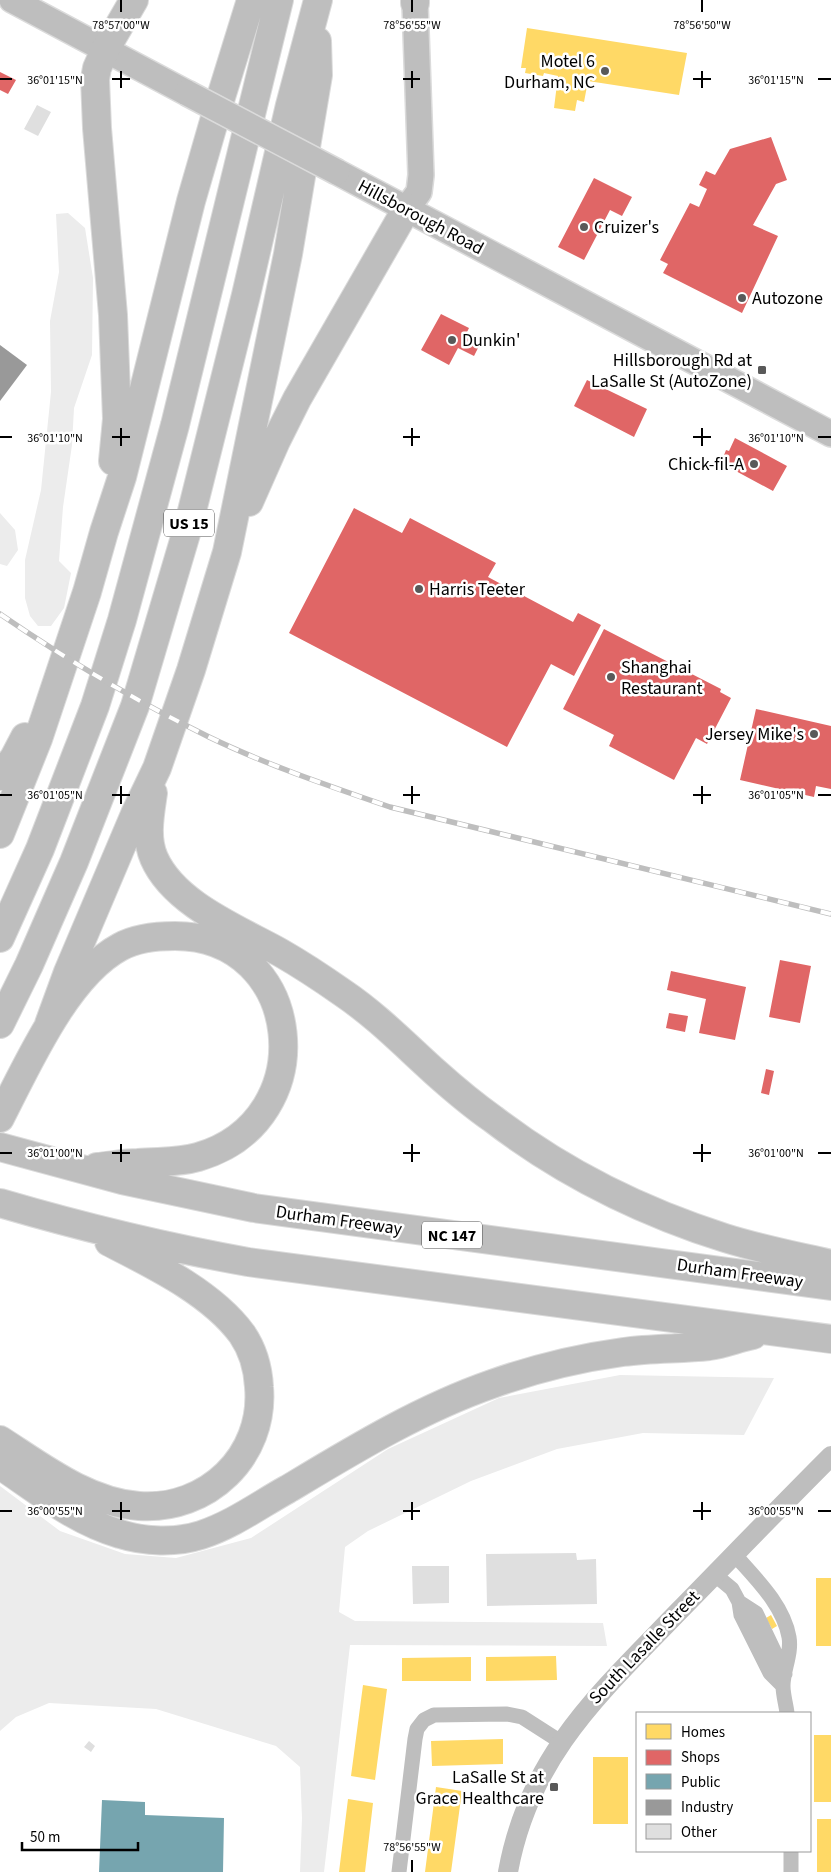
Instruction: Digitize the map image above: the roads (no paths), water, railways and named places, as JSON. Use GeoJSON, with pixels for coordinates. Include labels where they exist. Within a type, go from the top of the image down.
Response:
{"type":"FeatureCollection","features":[{"type":"Feature","properties":{"kind":"highway"},"geometry":{"type":"LineString","coordinates":[[104,532],[117,419],[113,315],[97,128],[95,81],[97,68],[105,50],[134,0]]}},
{"type":"Feature","properties":{"kind":"highway"},"geometry":{"type":"LineString","coordinates":[[0,834],[38,738],[87,592],[130,446],[191,201],[251,0]]}},
{"type":"Feature","properties":{"kind":"highway","name":"US 15"},"geometry":{"type":"LineString","coordinates":[[0,938],[40,849],[95,706],[122,620],[175,425],[279,0]]}},
{"type":"Feature","properties":{"kind":"highway"},"geometry":{"type":"LineString","coordinates":[[49,1024],[68,972],[135,814],[157,768],[191,670],[227,552],[274,329],[318,75],[318,1]]}},
{"type":"Feature","properties":{"kind":"highway","name":"US 15"},"geometry":{"type":"LineString","coordinates":[[0,1024],[29,965],[74,862],[135,706],[188,527],[246,294],[288,114],[318,1]]}},
{"type":"Feature","properties":{"kind":"highway"},"geometry":{"type":"LineString","coordinates":[[227,552],[276,441],[297,399],[407,208]]}},
{"type":"Feature","properties":{"kind":"highway"},"geometry":{"type":"LineString","coordinates":[[0,776],[14,758],[57,677]]}},
{"type":"Feature","properties":{"kind":"highway"},"geometry":{"type":"LineString","coordinates":[[157,768],[150,816],[150,848],[166,878],[185,898],[284,954],[344,993],[494,1120],[543,1154],[581,1176],[636,1204],[687,1225],[736,1241],[831,1264]]}},
{"type":"Feature","properties":{"kind":"highway"},"geometry":{"type":"LineString","coordinates":[[0,1118],[49,1024],[67,998],[86,975],[119,947],[151,937],[190,936],[210,941],[230,950],[252,967],[276,1004],[282,1024],[284,1061],[277,1087],[262,1112],[242,1135],[228,1144],[197,1157],[175,1161],[75,1168]]}},
{"type":"Feature","properties":{"kind":"highway","name":"Durham Freeway"},"geometry":{"type":"LineString","coordinates":[[0,1147],[122,1180],[254,1208],[831,1286]]}},
{"type":"Feature","properties":{"kind":"highway"},"geometry":{"type":"LineString","coordinates":[[0,1203],[70,1223],[186,1250],[248,1262],[831,1339]]}},
{"type":"Feature","properties":{"kind":"highway"},"geometry":{"type":"LineString","coordinates":[[0,1440],[60,1478],[89,1492],[114,1501],[139,1506],[167,1505],[198,1496],[222,1480],[238,1464],[246,1452],[255,1428],[260,1405],[259,1379],[250,1348],[241,1333],[213,1302],[190,1286],[70,1223]]}},
{"type":"Feature","properties":{"kind":"highway"},"geometry":{"type":"LineString","coordinates":[[0,1466],[58,1506],[121,1535],[147,1540],[188,1538],[231,1523],[413,1418],[492,1384],[586,1358],[623,1352],[710,1346],[770,1331]]}},
{"type":"Feature","properties":{"kind":"main road","name":"Hillsborough Road"},"geometry":{"type":"LineString","coordinates":[[12,0],[831,434]]}},
{"type":"Feature","properties":{"kind":"main road"},"geometry":{"type":"LineString","coordinates":[[407,208],[419,192],[421,175],[415,2]]}},
{"type":"Feature","properties":{"kind":"street","name":"South Lasalle Street"},"geometry":{"type":"LineString","coordinates":[[508,1872],[513,1848],[526,1808],[561,1742],[587,1707],[714,1574],[831,1456]]}},
{"type":"Feature","properties":{"kind":"street"},"geometry":{"type":"LineString","coordinates":[[734,1554],[767,1592],[782,1615],[789,1637],[789,1656],[784,1680],[787,1712]]}},
{"type":"Feature","properties":{"kind":"street"},"geometry":{"type":"LineString","coordinates":[[714,1574],[732,1589],[739,1602],[741,1615],[770,1673],[784,1680]]}},
{"type":"Feature","properties":{"kind":"street"},"geometry":{"type":"LineString","coordinates":[[399,1872],[415,1738],[417,1729],[424,1720],[441,1714],[516,1715],[533,1722],[561,1742]]}},
{"type":"Feature","properties":{"kind":"street"},"geometry":{"type":"LineString","coordinates":[[791,1852],[791,1872]]}},
{"type":"Feature","properties":{"kind":"railway"},"geometry":{"type":"LineString","coordinates":[[0,614],[51,648],[155,709],[253,757],[321,783],[390,807],[831,914]]}},
{"type":"Feature","properties":{"kind":"place","name":"Motel 6 Durham, NC"},"geometry":{"type":"Point","coordinates":[605,71]}},
{"type":"Feature","properties":{"kind":"place","name":"Cruizer's"},"geometry":{"type":"Point","coordinates":[584,227]}},
{"type":"Feature","properties":{"kind":"place","name":"Autozone"},"geometry":{"type":"Point","coordinates":[742,298]}},
{"type":"Feature","properties":{"kind":"place","name":"Dunkin'"},"geometry":{"type":"Point","coordinates":[452,340]}},
{"type":"Feature","properties":{"kind":"place","name":"Hillsborough Rd at LaSalle St (AutoZone)"},"geometry":{"type":"Point","coordinates":[762,370]}},
{"type":"Feature","properties":{"kind":"place","name":"Chick-fil-A"},"geometry":{"type":"Point","coordinates":[754,464]}},
{"type":"Feature","properties":{"kind":"place","name":"Harris Teeter"},"geometry":{"type":"Point","coordinates":[419,589]}},
{"type":"Feature","properties":{"kind":"place","name":"Shanghai Restaurant"},"geometry":{"type":"Point","coordinates":[611,677]}},
{"type":"Feature","properties":{"kind":"place","name":"Jersey Mike's"},"geometry":{"type":"Point","coordinates":[814,734]}},
{"type":"Feature","properties":{"kind":"place","name":"LaSalle St at Grace Healthcare"},"geometry":{"type":"Point","coordinates":[554,1787]}}]}
